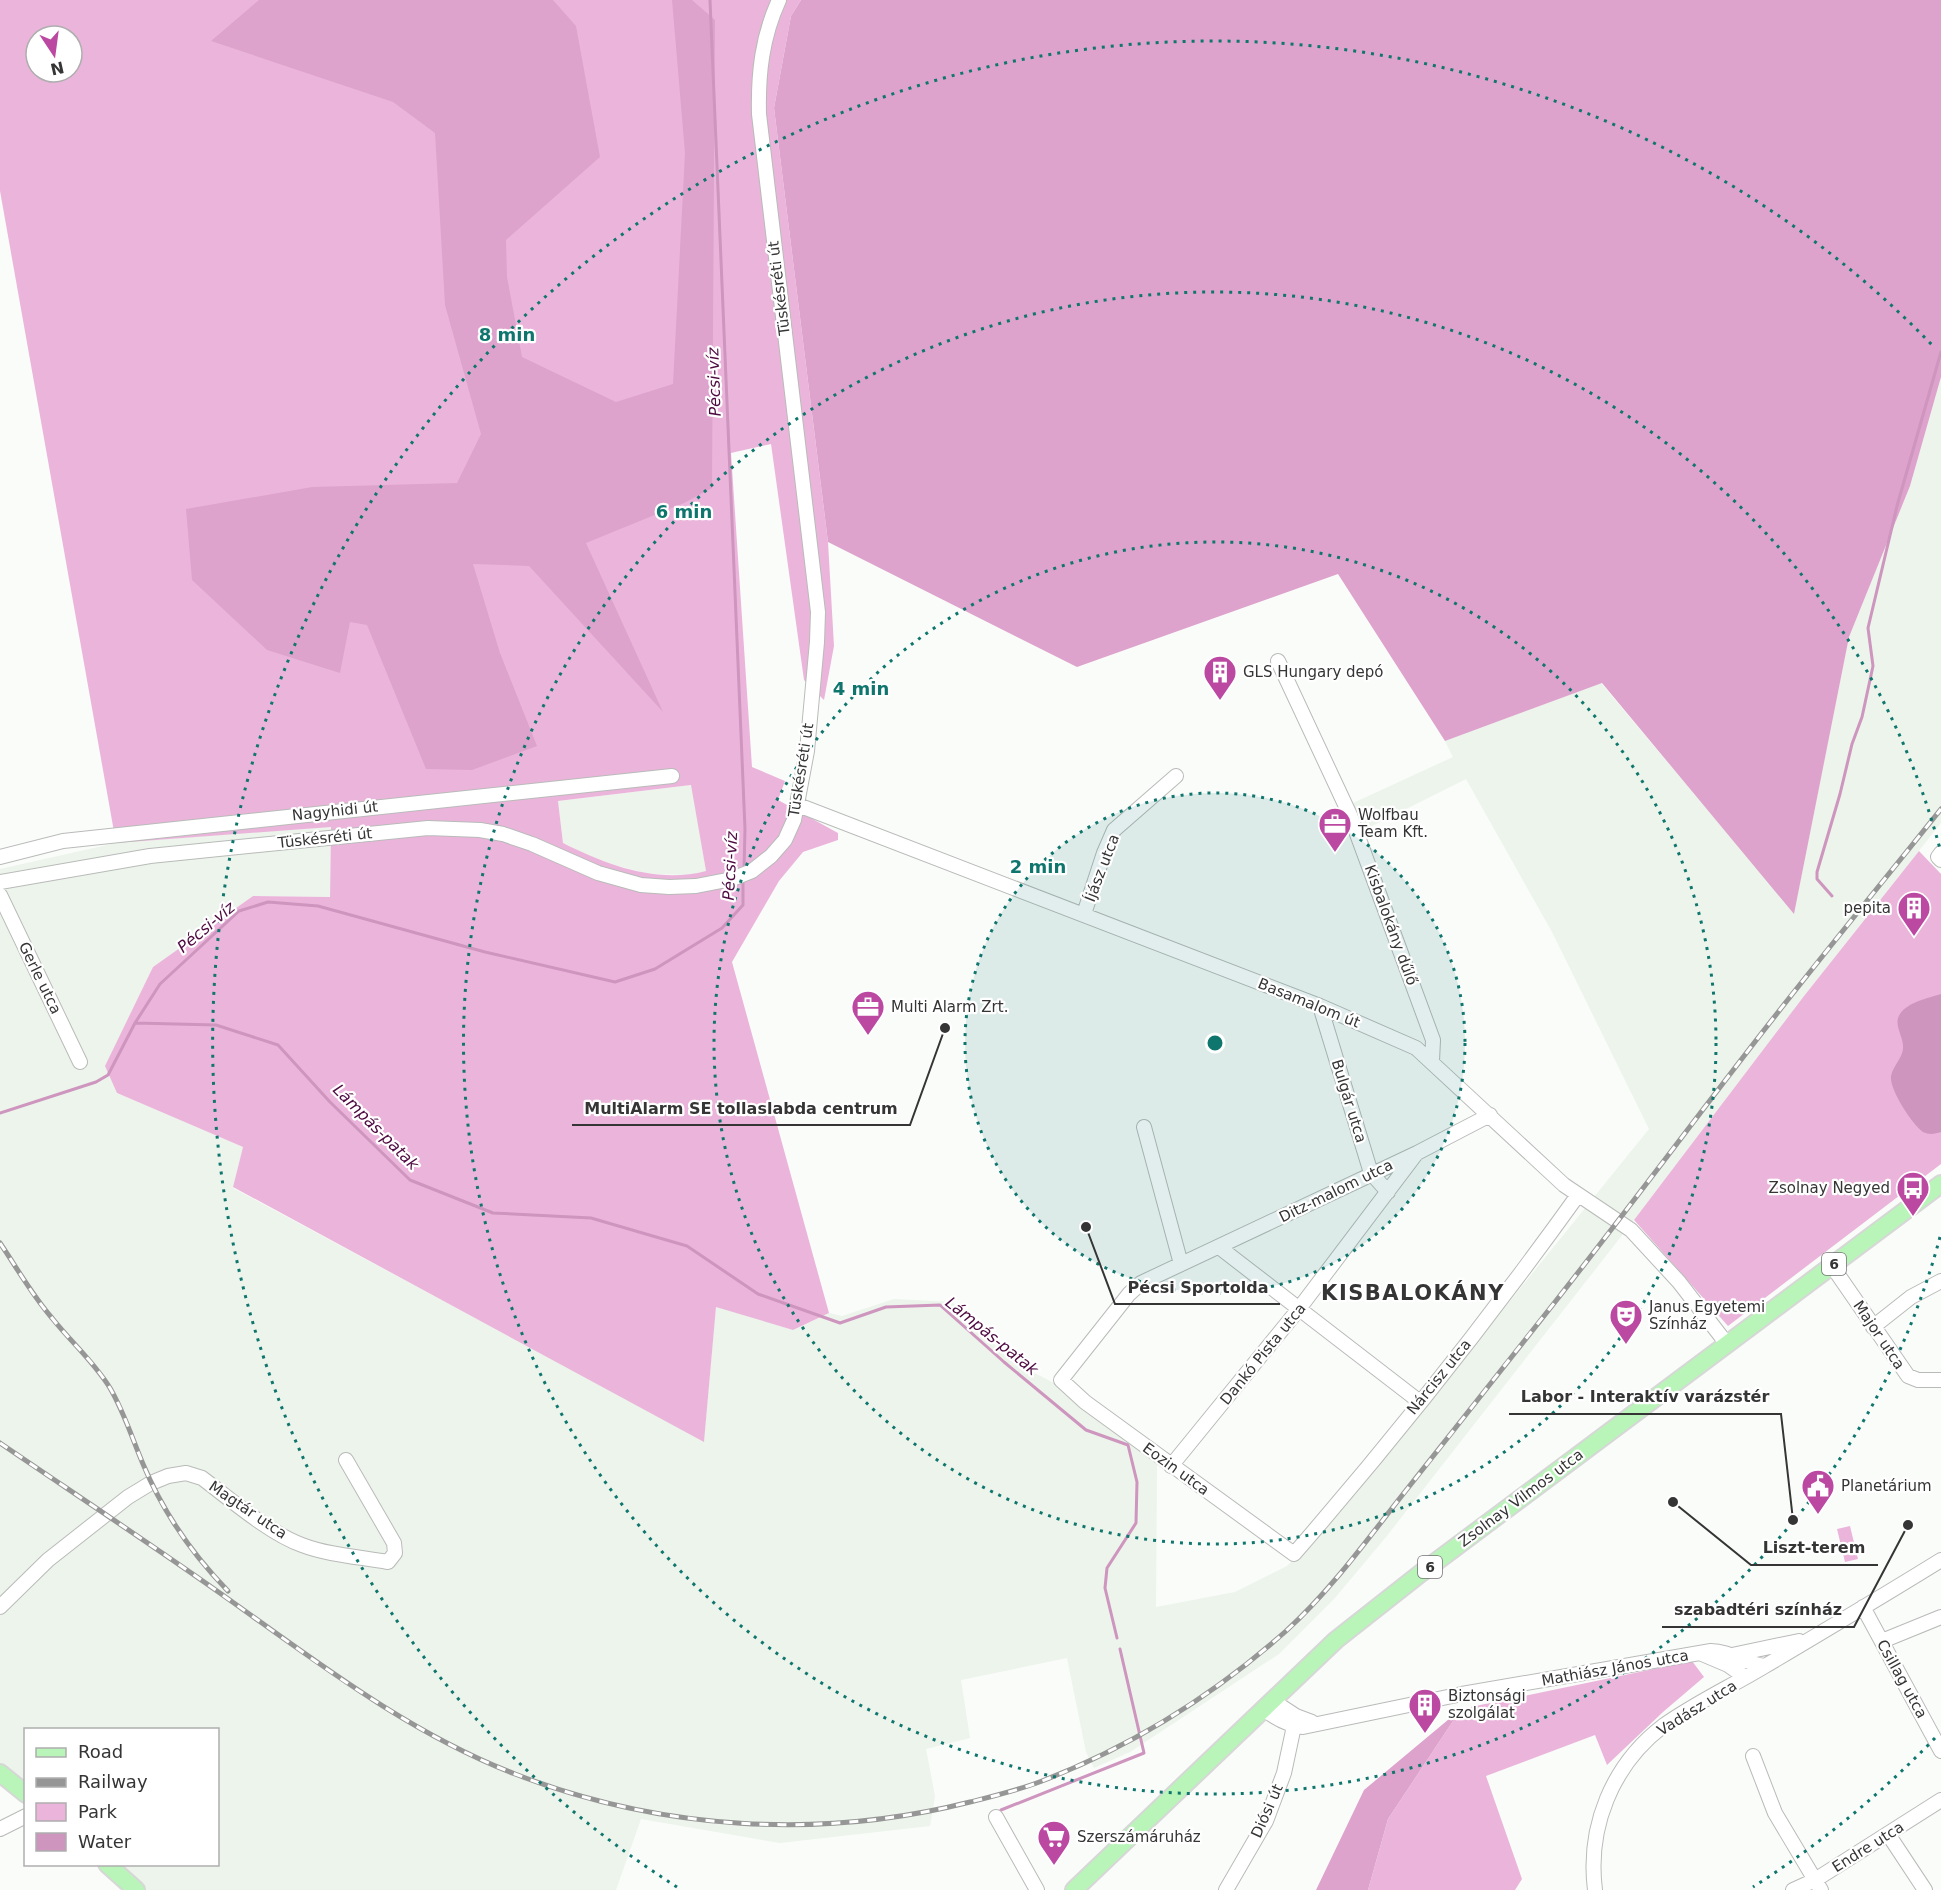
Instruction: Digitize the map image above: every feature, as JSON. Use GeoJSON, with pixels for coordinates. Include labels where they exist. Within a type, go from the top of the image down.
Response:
{"type":"FeatureCollection","features":[{"type":"Feature","properties":{"kind":"main road","name":"Zsolnay Vilmos utca"},"geometry":{"type":"LineString","coordinates":[[1074,1890],[1336,1640],[1421,1573],[1941,1184]]}},
{"type":"Feature","properties":{"kind":"main road"},"geometry":{"type":"LineString","coordinates":[[0,1773],[24,1792]]}},
{"type":"Feature","properties":{"kind":"main road"},"geometry":{"type":"LineString","coordinates":[[109,1866],[136,1890]]}},
{"type":"Feature","properties":{"kind":"street","name":"Tüskésréti út"},"geometry":{"type":"LineString","coordinates":[[0,882],[150,856],[428,828],[480,830],[503,834],[598,873],[641,885],[696,886],[732,879],[752,870],[771,856],[785,840],[798,805],[808,740],[818,612],[759,114],[758,92],[763,48],[768,28],[780,0]]}},
{"type":"Feature","properties":{"kind":"street","name":"Kisbalokány dűlő"},"geometry":{"type":"LineString","coordinates":[[1278,661],[1350,815],[1433,1040],[1432,1061]]}},
{"type":"Feature","properties":{"kind":"street","name":"Nagyhidi út"},"geometry":{"type":"LineString","coordinates":[[0,857],[63,841],[672,776]]}},
{"type":"Feature","properties":{"kind":"street","name":"Íjász utca"},"geometry":{"type":"LineString","coordinates":[[1084,915],[1114,830],[1176,776]]}},
{"type":"Feature","properties":{"kind":"street","name":"Basamalom út"},"geometry":{"type":"LineString","coordinates":[[798,805],[1320,1006],[1416,1048],[1559,1180],[1631,1230],[1678,1282],[1727,1344]]}},
{"type":"Feature","properties":{"kind":"street","name":"Gerle utca"},"geometry":{"type":"LineString","coordinates":[[0,895],[80,1062]]}},
{"type":"Feature","properties":{"kind":"street","name":"Bulgár utca"},"geometry":{"type":"LineString","coordinates":[[1320,1006],[1371,1173],[1388,1192]]}},
{"type":"Feature","properties":{"kind":"street","name":"Ditz-malom utca"},"geometry":{"type":"LineString","coordinates":[[1061,1380],[1129,1294],[1141,1283],[1417,1153],[1490,1115]]}},
{"type":"Feature","properties":{"kind":"street"},"geometry":{"type":"LineString","coordinates":[[1144,1127],[1181,1264]]}},
{"type":"Feature","properties":{"kind":"street","name":"Dankó Pista utca"},"geometry":{"type":"LineString","coordinates":[[1171,1466],[1298,1310],[1417,1153]]}},
{"type":"Feature","properties":{"kind":"street","name":"Nárcisz utca"},"geometry":{"type":"LineString","coordinates":[[1294,1554],[1343,1497],[1514,1284],[1578,1195]]}},
{"type":"Feature","properties":{"kind":"street"},"geometry":{"type":"LineString","coordinates":[[1219,1247],[1420,1402]]}},
{"type":"Feature","properties":{"kind":"street","name":"Major utca"},"geometry":{"type":"LineString","coordinates":[[1832,1266],[1908,1376],[1918,1380],[1941,1380]]}},
{"type":"Feature","properties":{"kind":"street"},"geometry":{"type":"LineString","coordinates":[[1874,1327],[1911,1297],[1941,1281]]}},
{"type":"Feature","properties":{"kind":"street","name":"Eozin utca"},"geometry":{"type":"LineString","coordinates":[[1061,1380],[1084,1402],[1294,1554]]}},
{"type":"Feature","properties":{"kind":"street","name":"Magtár utca"},"geometry":{"type":"LineString","coordinates":[[0,1607],[48,1560],[128,1497],[151,1483],[178,1474],[193,1474],[202,1478],[262,1521],[300,1544],[317,1550],[388,1563],[395,1552],[394,1543],[346,1460]]}},
{"type":"Feature","properties":{"kind":"street","name":"Vadász utca"},"geometry":{"type":"LineString","coordinates":[[1594,1890],[1592,1870],[1595,1832],[1605,1800],[1616,1779],[1636,1752],[1664,1726],[1941,1560]]}},
{"type":"Feature","properties":{"kind":"street","name":"Csillag utca"},"geometry":{"type":"LineString","coordinates":[[1863,1607],[1941,1750]]}},
{"type":"Feature","properties":{"kind":"street"},"geometry":{"type":"LineString","coordinates":[[1882,1641],[1941,1617]]}},
{"type":"Feature","properties":{"kind":"street","name":"Mathiász János utca"},"geometry":{"type":"LineString","coordinates":[[1732,1655],[1807,1640]]}},
{"type":"Feature","properties":{"kind":"street","name":"Mathiász János utca"},"geometry":{"type":"LineString","coordinates":[[1294,1726],[1320,1724],[1462,1694],[1699,1652],[1718,1651],[1755,1665],[1766,1666]]}},
{"type":"Feature","properties":{"kind":"street","name":"Mathiász János utca"},"geometry":{"type":"LineString","coordinates":[[1699,1652],[1745,1677]]}},
{"type":"Feature","properties":{"kind":"street"},"geometry":{"type":"LineString","coordinates":[[1717,1660],[1724,1678],[1722,1690]]}},
{"type":"Feature","properties":{"kind":"street"},"geometry":{"type":"LineString","coordinates":[[1269,1705],[1303,1720],[1320,1724]]}},
{"type":"Feature","properties":{"kind":"street"},"geometry":{"type":"LineString","coordinates":[[1269,1705],[1272,1716],[1294,1726]]}},
{"type":"Feature","properties":{"kind":"street","name":"Diósi út"},"geometry":{"type":"LineString","coordinates":[[1226,1890],[1266,1821],[1284,1773],[1294,1726]]}},
{"type":"Feature","properties":{"kind":"street"},"geometry":{"type":"LineString","coordinates":[[1753,1756],[1775,1813],[1818,1885]]}},
{"type":"Feature","properties":{"kind":"street","name":"Endre utca"},"geometry":{"type":"LineString","coordinates":[[1793,1890],[1818,1885],[1888,1834],[1941,1800]]}},
{"type":"Feature","properties":{"kind":"street"},"geometry":{"type":"LineString","coordinates":[[0,1829],[24,1817]]}},
{"type":"Feature","properties":{"kind":"street"},"geometry":{"type":"LineString","coordinates":[[996,1817],[1037,1890]]}},
{"type":"Feature","properties":{"kind":"street"},"geometry":{"type":"LineString","coordinates":[[1888,1834],[1925,1890]]}},
{"type":"Feature","properties":{"kind":"shaded area"},"geometry":{"type":"Polygon","coordinates":[[[259,0],[553,0],[576,26],[600,157],[506,240],[507,277],[522,357],[616,402],[673,384],[685,153],[672,0],[692,0],[715,20],[712,488],[684,503],[586,543],[663,712],[529,566],[473,564],[500,653],[537,746],[472,770],[426,769],[367,625],[350,622],[340,673],[267,650],[192,580],[186,509],[312,487],[457,483],[481,434],[445,305],[435,133],[393,102],[211,41],[259,0]]]}},
{"type":"Feature","properties":{"kind":"shaded area"},"geometry":{"type":"Polygon","coordinates":[[[801,0],[1941,0],[1941,377],[1910,486],[1849,637],[1794,914],[1602,683],[1445,741],[1338,574],[1077,667],[828,542],[774,108],[791,16],[801,0]]]}},
{"type":"Feature","properties":{"kind":"shaded area"},"geometry":{"type":"Polygon","coordinates":[[[1941,377],[1941,823],[1804,996],[1634,1220],[1386,1537],[1334,1599],[1279,1654],[1130,1752],[1094,1768],[1086,1752],[1067,1658],[961,1680],[970,1738],[926,1749],[935,1796],[930,1826],[780,1843],[641,1819],[616,1890],[127,1890],[99,1866],[219,1866],[219,1728],[24,1728],[24,1800],[0,1779],[0,869],[116,843],[331,826],[330,897],[253,896],[153,967],[134,1010],[117,1093],[243,1147],[233,1188],[704,1441],[716,1306],[793,1330],[829,1313],[842,1316],[894,1299],[952,1302],[1011,1361],[1056,1384],[1157,1464],[1156,1607],[1235,1592],[1287,1566],[1329,1525],[1649,1129],[1552,932],[1466,779],[1364,830],[1351,804],[1453,757],[1445,741],[1601,683],[1794,913],[1849,637],[1910,486],[1941,377]]]}},
{"type":"Feature","properties":{"kind":"shaded area"},"geometry":{"type":"Polygon","coordinates":[[[692,785],[706,871],[691,875],[648,874],[597,860],[563,843],[558,801],[692,785]]]}},
{"type":"Feature","properties":{"kind":"shaded area"},"geometry":{"type":"Polygon","coordinates":[[[1461,1709],[1388,1819],[1368,1890],[1316,1890],[1364,1790],[1461,1709]]]}},
{"type":"Feature","properties":{"kind":"green space"},"geometry":{"type":"Polygon","coordinates":[[[0,0],[801,0],[791,16],[774,108],[828,542],[834,646],[824,700],[804,680],[771,444],[731,453],[752,767],[785,781],[778,800],[838,833],[838,840],[803,852],[779,881],[732,962],[829,1313],[793,1330],[716,1307],[704,1442],[233,1187],[243,1147],[117,1093],[105,1066],[153,967],[253,896],[330,897],[331,827],[116,843],[0,191],[0,0]],[[691,785],[558,801],[563,843],[615,865],[651,874],[688,874],[706,871],[691,785]]]}},
{"type":"Feature","properties":{"kind":"green space"},"geometry":{"type":"Polygon","coordinates":[[[1919,851],[1941,874],[1941,1164],[1728,1326],[1634,1220],[1804,996],[1919,851]]]}},
{"type":"Feature","properties":{"kind":"green space"},"geometry":{"type":"Polygon","coordinates":[[[1850,1526],[1858,1559],[1845,1562],[1837,1529],[1850,1526]]]}},
{"type":"Feature","properties":{"kind":"green space"},"geometry":{"type":"Polygon","coordinates":[[[1692,1661],[1704,1677],[1607,1765],[1595,1735],[1486,1776],[1522,1879],[1515,1890],[1368,1890],[1388,1819],[1461,1709],[1692,1661]]]}},
{"type":"Feature","properties":{"kind":"water"},"geometry":{"type":"Polygon","coordinates":[[[1941,994],[1941,1132],[1930,1134],[1918,1128],[1908,1114],[1897,1097],[1891,1076],[1903,1050],[1898,1022],[1900,1014],[1913,1003],[1941,994]]]}},
{"type":"Feature","properties":{"kind":"waterway","name":"Pécsi-víz"},"geometry":{"type":"LineString","coordinates":[[710,0],[745,829],[744,869]]}},
{"type":"Feature","properties":{"kind":"waterway"},"geometry":{"type":"LineString","coordinates":[[1832,896],[1817,879],[1817,872],[1852,744],[1862,717],[1873,666],[1868,628],[1897,506],[1941,352]]}},
{"type":"Feature","properties":{"kind":"waterway","name":"Pécsi-víz"},"geometry":{"type":"LineString","coordinates":[[0,1113],[96,1082],[108,1075],[135,1023],[160,984],[239,911],[268,902],[318,906],[485,952],[615,982],[655,969],[722,928],[743,905],[743,879]]}},
{"type":"Feature","properties":{"kind":"waterway","name":"Lámpás-patak"},"geometry":{"type":"LineString","coordinates":[[135,1023],[216,1025],[278,1045],[330,1102],[410,1180],[493,1213],[591,1218],[687,1246],[758,1294],[840,1323],[886,1307],[940,1305],[1086,1430],[1128,1445],[1137,1482],[1136,1523],[1107,1568],[1105,1588],[1117,1638]]}},
{"type":"Feature","properties":{"kind":"waterway","name":"Lámpás-patak"},"geometry":{"type":"LineString","coordinates":[[1001,1810],[1144,1753],[1120,1649]]}},
{"type":"Feature","properties":{"kind":"railway"},"geometry":{"type":"LineString","coordinates":[[0,1443],[361,1692],[436,1737],[515,1774],[570,1793],[626,1807],[683,1817],[741,1823],[798,1825],[856,1822],[913,1814],[1006,1793],[1042,1781],[1108,1752],[1171,1717],[1230,1677],[1302,1616],[1359,1550],[1581,1269],[1783,1006],[1941,809]]}},
{"type":"Feature","properties":{"kind":"railway"},"geometry":{"type":"LineString","coordinates":[[0,1243],[31,1291],[59,1327],[97,1369],[110,1388],[151,1482],[169,1516],[202,1562],[228,1591]]}},
{"type":"Feature","properties":{"kind":"place","name":"GLS Hungary depó"},"geometry":{"type":"Point","coordinates":[1220,701]}},
{"type":"Feature","properties":{"kind":"place","name":"Wolfbau Team Kft."},"geometry":{"type":"Point","coordinates":[1335,853]}},
{"type":"Feature","properties":{"kind":"place","name":"pepita"},"geometry":{"type":"Point","coordinates":[1914,937]}},
{"type":"Feature","properties":{"kind":"place","name":"MultiAlarm SE tollaslabda centrum"},"geometry":{"type":"Point","coordinates":[945,1028]}},
{"type":"Feature","properties":{"kind":"place","name":"Multi Alarm Zrt."},"geometry":{"type":"Point","coordinates":[868,1036]}},
{"type":"Feature","properties":{"kind":"place","name":"Zsolnay Negyed"},"geometry":{"type":"Point","coordinates":[1913,1217]}},
{"type":"Feature","properties":{"kind":"place","name":"Pécsi Sportolda"},"geometry":{"type":"Point","coordinates":[1086,1227]}},
{"type":"Feature","properties":{"kind":"place","name":"Janus Egyetemi Színház"},"geometry":{"type":"Point","coordinates":[1626,1345]}},
{"type":"Feature","properties":{"kind":"place","name":"Liszt-terem"},"geometry":{"type":"Point","coordinates":[1673,1502]}},
{"type":"Feature","properties":{"kind":"place","name":"Planetárium"},"geometry":{"type":"Point","coordinates":[1818,1515]}},
{"type":"Feature","properties":{"kind":"place","name":"Labor - Interaktív varázstér"},"geometry":{"type":"Point","coordinates":[1793,1520]}},
{"type":"Feature","properties":{"kind":"place","name":"szabadtéri színház"},"geometry":{"type":"Point","coordinates":[1908,1525]}},
{"type":"Feature","properties":{"kind":"place","name":"Biztonsági szolgálat"},"geometry":{"type":"Point","coordinates":[1425,1734]}},
{"type":"Feature","properties":{"kind":"place","name":"Szerszámáruház"},"geometry":{"type":"Point","coordinates":[1054,1866]}},
{"type":"Feature","properties":{"kind":"district","name":"KISBALOKÁNY"},"geometry":{"type":"Point","coordinates":[1413,1293]}}]}
